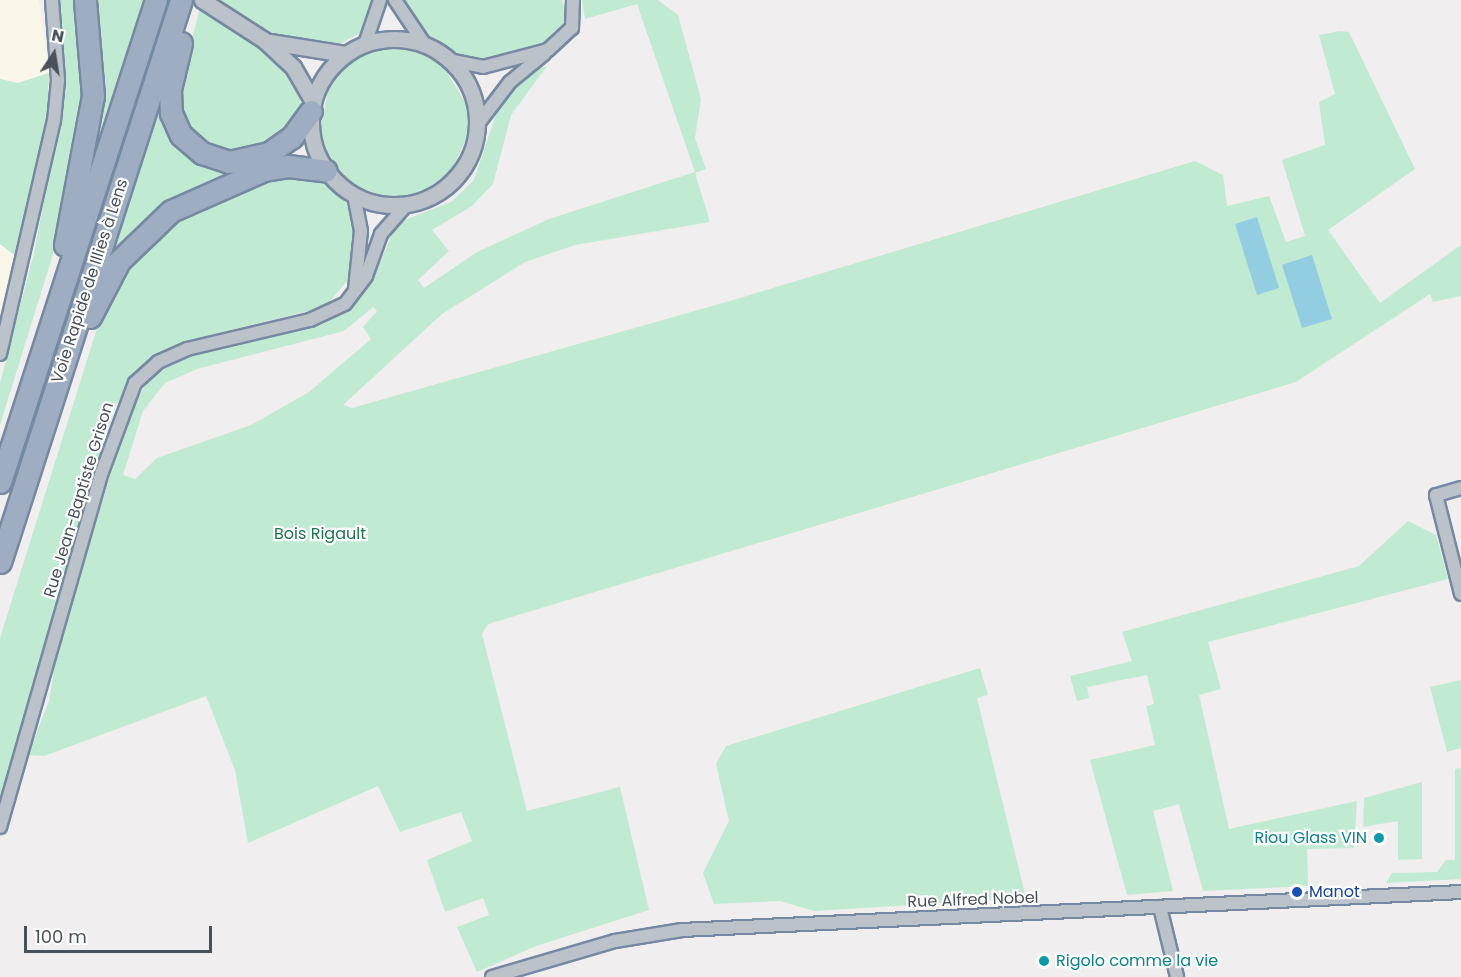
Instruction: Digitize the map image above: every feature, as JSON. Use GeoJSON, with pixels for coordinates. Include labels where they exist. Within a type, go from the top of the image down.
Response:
{"type":"FeatureCollection","features":[{"type":"Feature","properties":{"kind":"highway"},"geometry":{"type":"LineString","coordinates":[[50,332],[49,299],[75,204],[93,96],[85,0]]}},
{"type":"Feature","properties":{"kind":"highway"},"geometry":{"type":"LineString","coordinates":[[0,482],[156,0]]}},
{"type":"Feature","properties":{"kind":"highway","name":"Voie Rapide de Illies à Lens"},"geometry":{"type":"LineString","coordinates":[[0,562],[181,0]]}},
{"type":"Feature","properties":{"kind":"highway"},"geometry":{"type":"LineString","coordinates":[[194,0],[170,89],[173,119],[188,143],[216,159],[254,159],[281,147],[312,106]]}},
{"type":"Feature","properties":{"kind":"highway"},"geometry":{"type":"LineString","coordinates":[[66,354],[81,339],[119,261],[171,211],[264,170],[288,166],[326,171]]}},
{"type":"Feature","properties":{"kind":"street"},"geometry":{"type":"LineString","coordinates":[[0,354],[54,121],[58,80],[52,0]]}},
{"type":"Feature","properties":{"kind":"street"},"geometry":{"type":"LineString","coordinates":[[202,0],[264,40],[293,67],[312,106]]}},
{"type":"Feature","properties":{"kind":"street"},"geometry":{"type":"LineString","coordinates":[[365,44],[380,0]]}},
{"type":"Feature","properties":{"kind":"street"},"geometry":{"type":"LineString","coordinates":[[395,0],[408,27],[425,45],[448,60],[468,85],[477,125],[472,151],[456,177],[432,196],[407,204],[381,204],[354,195],[326,171],[312,140],[312,106],[325,75],[345,54],[365,44],[395,39],[425,45]]}},
{"type":"Feature","properties":{"kind":"street"},"geometry":{"type":"LineString","coordinates":[[477,125],[510,82],[572,28],[573,0]]}},
{"type":"Feature","properties":{"kind":"street"},"geometry":{"type":"LineString","coordinates":[[264,40],[345,54]]}},
{"type":"Feature","properties":{"kind":"street"},"geometry":{"type":"LineString","coordinates":[[448,60],[492,66],[548,50]]}},
{"type":"Feature","properties":{"kind":"street"},"geometry":{"type":"LineString","coordinates":[[354,195],[361,249],[354,293]]}},
{"type":"Feature","properties":{"kind":"street","name":"Rue Jean-Baptiste Grison"},"geometry":{"type":"LineString","coordinates":[[0,827],[102,472],[135,383],[170,356],[329,314],[354,293],[366,276],[381,234],[407,204]]}},
{"type":"Feature","properties":{"kind":"street"},"geometry":{"type":"LineString","coordinates":[[1461,488],[1436,495],[1461,594]]}},
{"type":"Feature","properties":{"kind":"street","name":"Rue Alfred Nobel"},"geometry":{"type":"LineString","coordinates":[[492,977],[615,941],[682,930],[1461,892]]}},
{"type":"Feature","properties":{"kind":"street"},"geometry":{"type":"LineString","coordinates":[[1160,907],[1177,977]]}},
{"type":"Feature","properties":{"kind":"shaded area"},"geometry":{"type":"Polygon","coordinates":[[[0,0],[39,0],[49,73],[17,83],[0,79],[0,0]]]}},
{"type":"Feature","properties":{"kind":"shaded area"},"geometry":{"type":"Polygon","coordinates":[[[0,244],[17,257],[0,316],[0,244]]]}},
{"type":"Feature","properties":{"kind":"green space"},"geometry":{"type":"Polygon","coordinates":[[[60,0],[81,0],[89,58],[63,222],[0,425],[0,383],[34,253],[59,123],[64,79],[60,0]]]}},
{"type":"Feature","properties":{"kind":"green space"},"geometry":{"type":"Polygon","coordinates":[[[91,0],[144,0],[89,175],[91,0]]]}},
{"type":"Feature","properties":{"kind":"green space"},"geometry":{"type":"Polygon","coordinates":[[[216,0],[376,0],[366,30],[334,47],[280,39],[216,0]]]}},
{"type":"Feature","properties":{"kind":"green space"},"geometry":{"type":"Polygon","coordinates":[[[402,0],[562,0],[567,17],[553,39],[521,54],[473,61],[424,35],[402,0]]]}},
{"type":"Feature","properties":{"kind":"green space","name":"Bois Rigault"},"geometry":{"type":"Polygon","coordinates":[[[582,0],[658,0],[678,15],[701,99],[695,138],[706,169],[695,173],[710,222],[575,245],[525,262],[442,314],[343,405],[352,408],[730,301],[1195,161],[1223,175],[1227,206],[1269,196],[1286,242],[1305,236],[1282,160],[1325,145],[1319,102],[1335,94],[1319,35],[1339,31],[1349,32],[1415,169],[1328,230],[1380,303],[1461,245],[1461,296],[1433,302],[1430,294],[1296,382],[488,624],[482,634],[527,811],[620,787],[649,910],[536,946],[477,972],[457,927],[489,915],[483,898],[445,912],[427,860],[472,841],[461,812],[400,832],[378,786],[248,843],[235,770],[206,696],[44,756],[28,755],[49,701],[56,657],[127,418],[148,380],[180,359],[321,325],[353,307],[373,278],[397,223],[451,202],[474,180],[499,105],[536,69],[547,66],[511,115],[493,184],[472,206],[432,230],[449,251],[418,280],[424,288],[477,252],[549,219],[695,172],[637,4],[585,19],[582,0]],[[373,307],[344,331],[197,369],[165,383],[143,411],[123,475],[135,479],[157,458],[251,425],[309,392],[371,339],[363,327],[377,311],[373,307]]]}},
{"type":"Feature","properties":{"kind":"green space"},"geometry":{"type":"Polygon","coordinates":[[[200,8],[290,70],[303,108],[294,125],[267,144],[231,153],[189,131],[178,91],[200,8]]]}},
{"type":"Feature","properties":{"kind":"green space"},"geometry":{"type":"Polygon","coordinates":[[[382,47],[405,47],[439,60],[467,105],[469,132],[452,170],[425,190],[404,196],[380,195],[352,184],[332,164],[320,131],[330,81],[363,53],[382,47]]]}},
{"type":"Feature","properties":{"kind":"green space"},"geometry":{"type":"Polygon","coordinates":[[[49,73],[47,119],[17,257],[0,244],[0,79],[18,83],[49,73]]]}},
{"type":"Feature","properties":{"kind":"green space"},"geometry":{"type":"Polygon","coordinates":[[[161,99],[170,127],[244,167],[109,261],[161,99]]]}},
{"type":"Feature","properties":{"kind":"green space"},"geometry":{"type":"Polygon","coordinates":[[[279,171],[317,175],[349,206],[358,234],[352,275],[325,307],[190,340],[151,358],[131,379],[115,407],[0,801],[0,638],[103,309],[127,268],[160,232],[194,207],[279,171]]]}},
{"type":"Feature","properties":{"kind":"green space"},"geometry":{"type":"Polygon","coordinates":[[[1408,521],[1436,535],[1448,579],[1208,642],[1221,689],[1199,695],[1229,829],[1357,801],[1354,848],[1307,849],[1308,886],[1203,891],[1179,804],[1153,811],[1173,891],[1127,895],[1090,760],[1155,745],[1146,706],[1154,704],[1147,675],[1087,687],[1089,698],[1077,701],[1070,676],[1132,661],[1122,632],[1359,566],[1408,521]]]}},
{"type":"Feature","properties":{"kind":"green space"},"geometry":{"type":"Polygon","coordinates":[[[980,668],[988,695],[977,698],[1026,898],[814,911],[780,901],[714,904],[703,873],[729,821],[716,764],[726,746],[980,668]]]}},
{"type":"Feature","properties":{"kind":"green space"},"geometry":{"type":"Polygon","coordinates":[[[1461,680],[1461,748],[1447,752],[1430,687],[1461,680]]]}},
{"type":"Feature","properties":{"kind":"green space"},"geometry":{"type":"Polygon","coordinates":[[[1461,768],[1461,879],[1386,883],[1392,873],[1437,872],[1446,860],[1455,860],[1455,769],[1461,768]]]}},
{"type":"Feature","properties":{"kind":"green space"},"geometry":{"type":"Polygon","coordinates":[[[1422,782],[1422,859],[1398,860],[1398,821],[1363,827],[1364,798],[1422,782]]]}},
{"type":"Feature","properties":{"kind":"water"},"geometry":{"type":"Polygon","coordinates":[[[1257,217],[1279,288],[1257,295],[1235,224],[1257,217]]]}},
{"type":"Feature","properties":{"kind":"water"},"geometry":{"type":"Polygon","coordinates":[[[1312,255],[1332,319],[1302,328],[1282,265],[1312,255]]]}},
{"type":"Feature","properties":{"kind":"place","name":"Riou Glass VIN"},"geometry":{"type":"Point","coordinates":[1379,838]}},
{"type":"Feature","properties":{"kind":"place","name":"Manot"},"geometry":{"type":"Point","coordinates":[1297,892]}},
{"type":"Feature","properties":{"kind":"place","name":"Rigolo comme la vie"},"geometry":{"type":"Point","coordinates":[1044,961]}}]}
